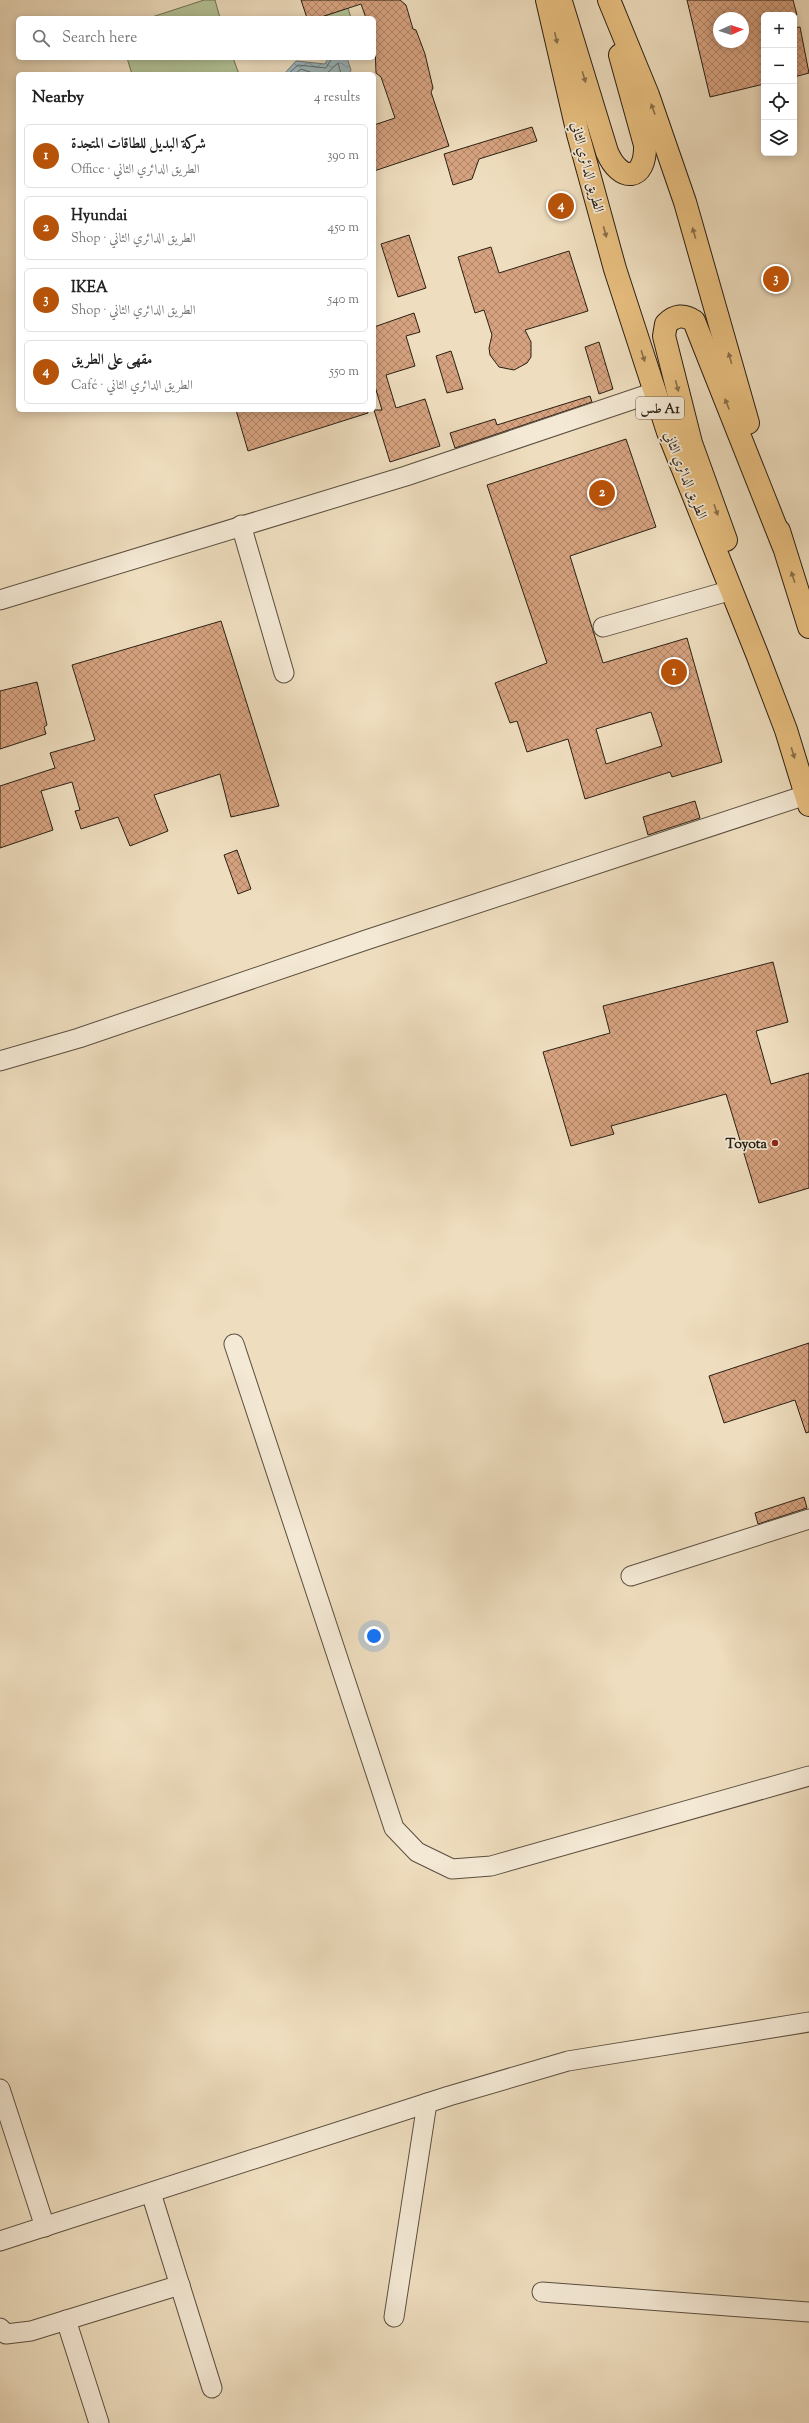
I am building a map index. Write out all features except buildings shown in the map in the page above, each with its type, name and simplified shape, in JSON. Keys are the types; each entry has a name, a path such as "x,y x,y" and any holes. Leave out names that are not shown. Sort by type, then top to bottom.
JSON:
{"highway":[{"name":"الطريق الدائري الثاني","path":"547,0 578,134 615,269 670,439 732,590 786,730 808,800"},
{"path":"560,0 607,152 613,165 622,174 632,174 641,169 645,160 645,145 628,89 608,0"},
{"path":"608,0 648,95 685,202 783,545 809,627"},
{"path":"783,545 694,321 683,316 671,319 664,329 664,336 692,443 749,604 786,730"}],"street":[{"path":"0,600 241,525 406,476 655,392"},
{"path":"241,525 284,674"},
{"path":"603,627 732,590"},
{"path":"0,1061 79,1038 366,940 808,800"},
{"path":"234,1344 394,1828 417,1852 452,1869 491,1866 809,1776"},
{"path":"631,1576 809,1519"},
{"path":"0,2241 427,2103 568,2061 809,2022"},
{"path":"0,2089 44,2227"},
{"path":"394,2317 427,2103"},
{"path":"151,2193 212,2388"},
{"path":"0,2328 6,2334 16,2334 180,2284"},
{"path":"542,2292 809,2312"},
{"path":"66,2320 99,2423"}],"green space":[{"path":"204,0 215,0 219,16 155,16"},
{"path":"348,8 350,16 325,16"},
{"path":"128,60 234,60 238,72 131,72"}],"water":[{"path":"327,60 348,60 351,70 350,72 286,72 296,61 325,64"}],"place":[{"name":"مقهى على الطريق","path":"561,206"},
{"name":"IKEA","path":"776,279"},
{"name":"Hyundai","path":"602,493"},
{"name":"شركة البديل للطاقات المتجدة","path":"674,672"},
{"name":"Toyota","path":"775,1143"}]}
